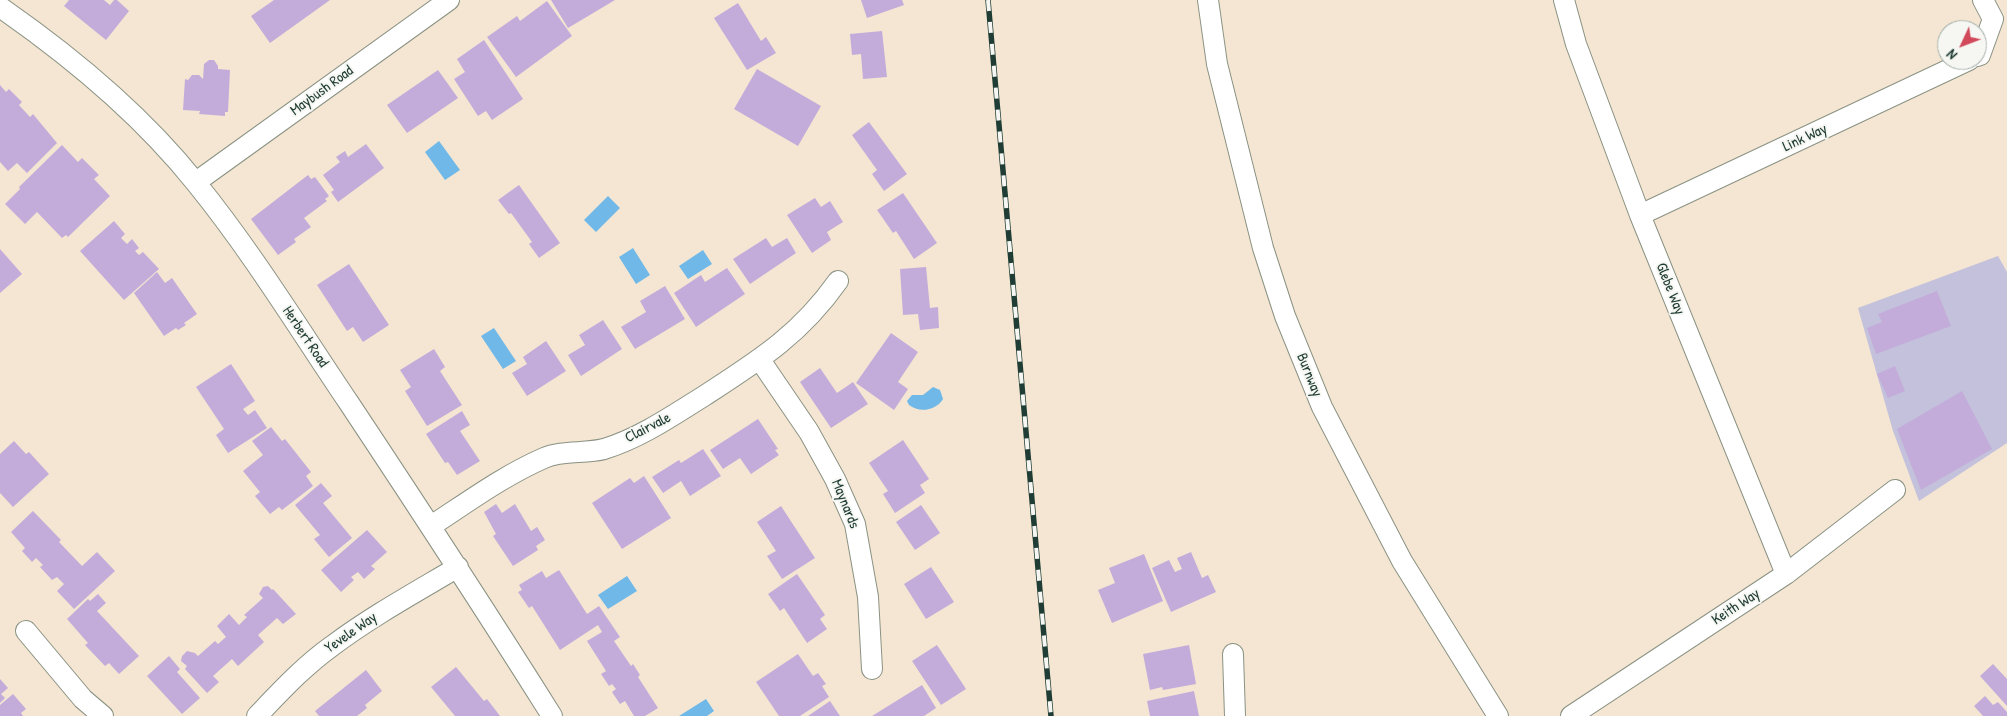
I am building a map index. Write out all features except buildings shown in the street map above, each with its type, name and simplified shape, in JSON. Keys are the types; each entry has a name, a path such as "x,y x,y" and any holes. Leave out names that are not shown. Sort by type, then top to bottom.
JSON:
{"street":[{"name":"Maybush Road","path":"196,182 449,0"},
{"name":"Burnway","path":"1208,0 1217,64 1263,248 1285,316 1322,408 1402,561 1498,716"},
{"name":"Glebe Way","path":"1564,0 1576,44 1640,215 1786,574"},
{"path":"1983,0 1993,19 1987,36"},
{"name":"Herbert Road","path":"0,7 69,58 118,100 162,143 196,182 252,257 431,526 552,716"},
{"name":"Link Way","path":"1640,215 1948,70"},
{"name":"Clairvale","path":"431,526 512,473 547,456 603,449 654,428 760,360 802,326 821,305 838,281"},
{"name":"Maynards","path":"760,360 809,432 835,479 855,524 868,597 872,668"},
{"name":"Keith Way","path":"1571,716 1786,574 1895,490"},
{"name":"Yevele Way","path":"257,716 294,677 331,646 367,621 458,568"},
{"path":"26,631 83,698 103,716"},
{"path":"1233,654 1235,716"}],"shaded area":[{"path":"1998,256 2007,272 2007,443 1919,501 1893,431 1858,308"}],"water":[{"path":"439,141 460,170 445,180 425,152"},
{"path":"608,196 620,208 596,232 584,220"},
{"path":"633,248 650,275 636,284 619,257"},
{"path":"703,250 712,264 688,279 679,266"},
{"path":"494,328 516,361 503,369 481,336"},
{"path":"933,387 940,390 943,399 936,406 922,410 909,405 907,401 912,395 923,395"},
{"path":"627,576 637,591 608,609 598,595"},
{"path":"706,699 714,711 707,716 679,716"}],"railway":[{"path":"988,0 1051,716"}]}
